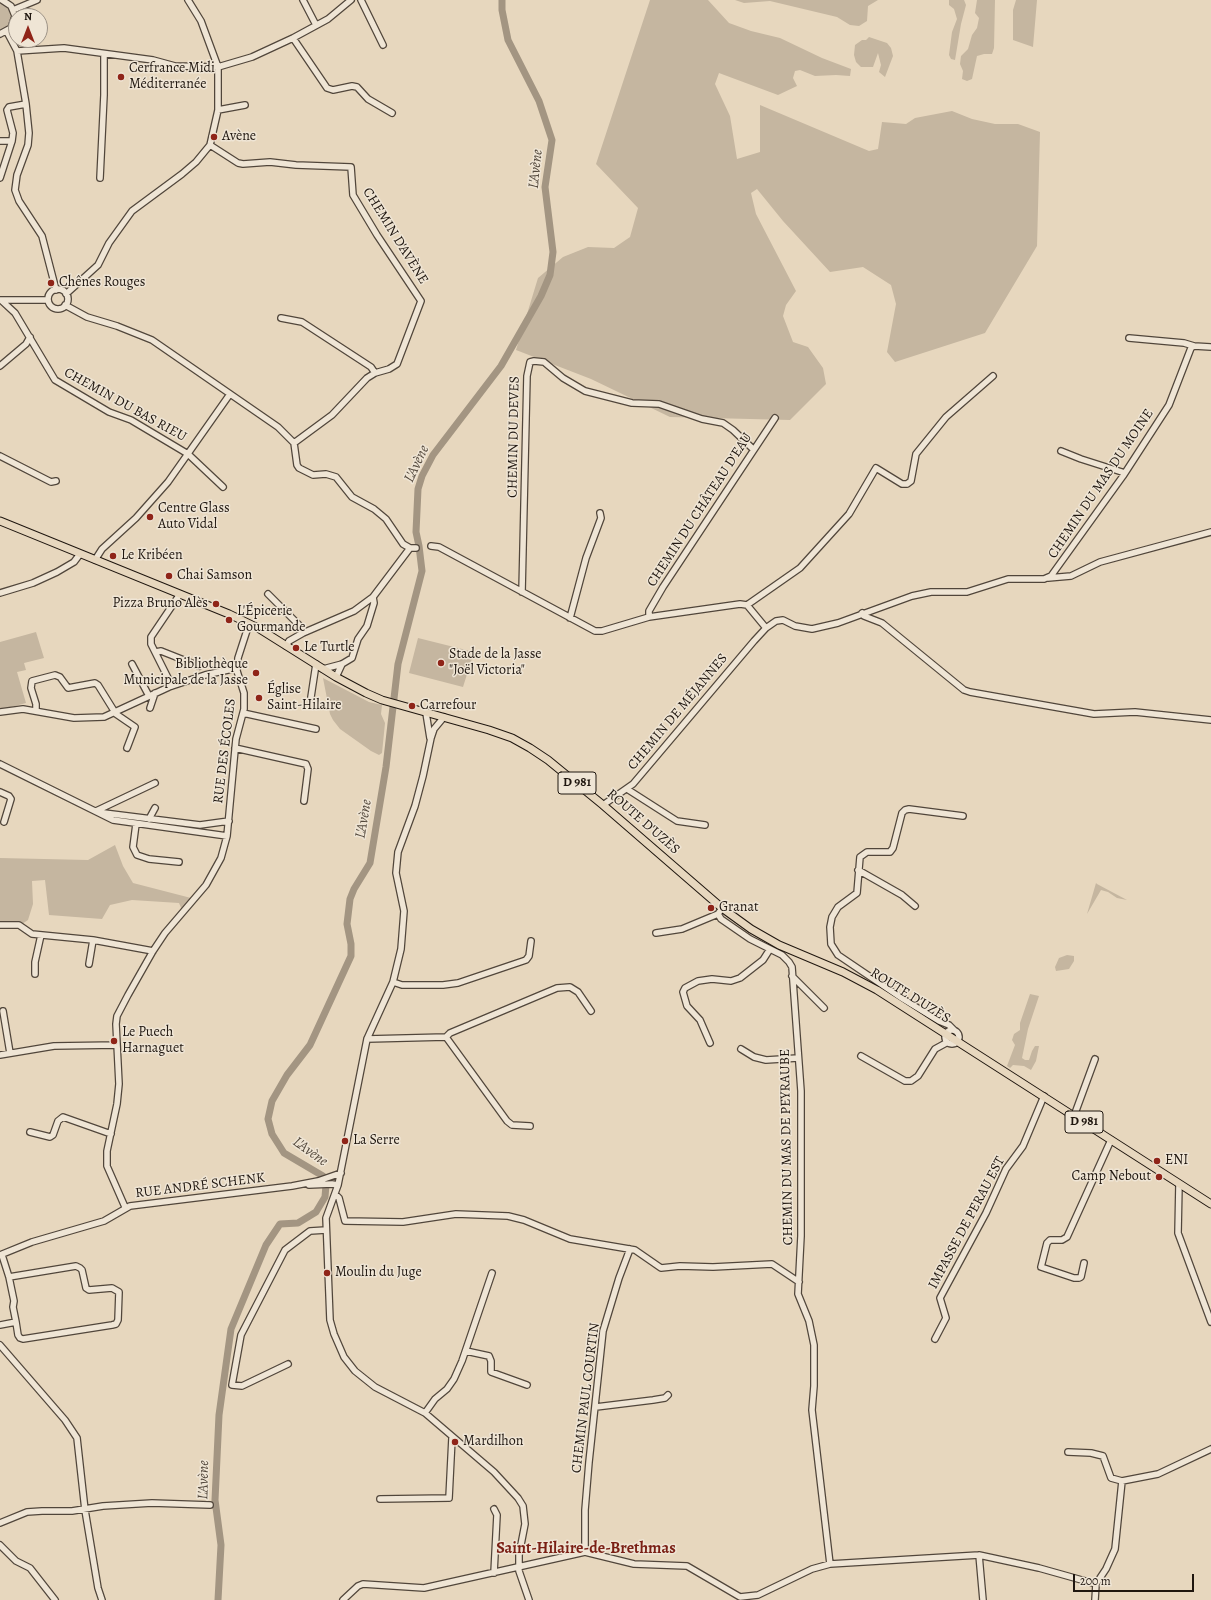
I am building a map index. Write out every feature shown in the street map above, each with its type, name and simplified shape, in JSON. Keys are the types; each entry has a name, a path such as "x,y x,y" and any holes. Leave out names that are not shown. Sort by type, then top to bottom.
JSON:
{"main road":[{"name":"ROUTE D'UZÈS","path":"0,521 180,594 249,624 336,677 382,700 503,734 530,748 548,760 604,805 720,911 764,938 843,972 877,990 1211,1204"}],"street":[{"path":"2,0 8,3 12,8"},
{"path":"18,8 36,0"},
{"path":"66,294 98,265 109,244 132,211 182,174 196,162 210,145 218,110 218,67 201,21 188,0"},
{"path":"303,0 316,25"},
{"path":"17,51 64,48 153,60 175,66 218,67 252,58 293,38 328,19 351,0"},
{"path":"361,0 383,45"},
{"path":"0,34 7,32 17,51 26,104 29,133 28,145 17,175 15,190 19,201 42,236 56,290"},
{"path":"293,38 327,88 333,90 352,86 357,87 368,99 392,113"},
{"path":"100,178 104,95 104,54"},
{"path":"0,178 12,141 13,133 7,110 10,107 26,104"},
{"path":"218,110 244,104"},
{"path":"0,141 12,141"},
{"name":"CHEMIN D'AVÈNE","path":"210,145 238,163 243,164 270,162 296,165 351,167 352,195 421,301 397,364 389,369 376,372 367,378 332,415 294,443"},
{"path":"56,290 62,290 66,294 67,300 65,305 60,308 54,308 48,300 51,292 56,290"},
{"path":"1,300 48,300"},
{"name":"CHEMIN DU BAS RIEU","path":"1,300 15,313 55,380 109,412 138,424 188,454 223,487"},
{"path":"65,305 87,317 117,326 152,340 278,427 294,443 297,465 299,468 313,475 326,474 336,477 352,496 374,509 386,519 402,544 413,548 373,597 354,611 303,633 289,641 286,646"},
{"path":"281,318 302,322 365,362 376,372"},
{"path":"0,366 26,344 30,337"},
{"path":"1129,338 1211,347"},
{"name":"CHEMIN DU MAS DU MOINE","path":"1044,579 1052,576 1063,561 1125,473 1169,405 1194,346"},
{"name":"CHEMIN DU DEVES","path":"522,592 527,376 530,362 544,362 563,378 585,391 632,403 659,404 702,419 723,423 754,449"},
{"path":"747,605 800,568 849,514 876,468 902,484 907,484 910,481 916,454 925,442 946,418 993,376"},
{"path":"95,560 102,549 142,511 168,482 230,394"},
{"name":"CHEMIN DU CHÂTEAU D'EAU","path":"649,617 649,611 663,587 775,418"},
{"path":"1061,451 1125,473"},
{"path":"0,456 51,482 56,481"},
{"path":"570,618 586,558 601,518 600,512"},
{"path":"431,546 439,547 570,618 599,632 649,617 740,604 747,605 766,628 776,621 783,620 795,626 812,629 838,622 912,596 931,592 968,592 1008,579 1044,579 1071,576 1100,562 1211,532"},
{"path":"0,593 33,583 57,572 74,562 80,554"},
{"path":"172,686 151,644 151,637 180,594"},
{"path":"268,594 299,625 303,633"},
{"path":"323,669 342,664 352,658 358,638 367,626 374,603 373,597"},
{"path":"862,613 882,623 964,690 970,692 1094,714 1135,712 1211,720"},
{"name":"RUE DES ÉCOLES","path":"125,1207 107,1166 107,1151 119,1084 116,1024 117,1016 153,951 165,933 206,885 221,858 227,836 229,821 237,732 243,713 245,698 237,668 238,658 249,624"},
{"name":"CHEMIN DE MÉJANNES","path":"604,805 627,789 766,628"},
{"path":"156,652 161,651 199,666"},
{"path":"132,664 152,694 150,708"},
{"path":"311,697 316,664"},
{"path":"336,677 342,664"},
{"path":"0,712 23,709 74,718 89,719 104,717 172,686 205,675 237,668"},
{"path":"36,711 36,704 31,688 32,681 55,675 60,677 68,688 92,683 98,685 115,712 134,726 127,748"},
{"path":"426,712 430,738"},
{"path":"243,713 316,729"},
{"path":"444,717 434,729 430,738 421,784 395,862 403,903 404,922 401,949 393,982 367,1039 341,1172 326,1218 330,1320 334,1334 350,1365 375,1386 425,1413 452,1438 494,1472 514,1492 523,1506 525,1524 519,1567 521,1581 529,1600"},
{"path":"235,748 306,764 308,769 304,801"},
{"path":"0,764 113,820 227,836"},
{"path":"96,811 155,783"},
{"path":"627,789 677,821 705,825"},
{"path":"0,792 9,796 11,799 4,822"},
{"path":"149,819 155,808"},
{"path":"861,1056 905,1081 911,1081 918,1076 935,1050 946,1043 953,1044 957,1041 958,1034 949,1024 939,1021 903,999 842,958 832,947 830,934 832,917 838,907 857,893 860,857 867,852 890,852 893,848 902,814 905,810 910,809 963,816"},
{"path":"102,814 200,825 229,821"},
{"path":"136,824 133,847 137,855 162,862 179,862"},
{"path":"858,870 902,895 915,906"},
{"path":"656,934 682,929 720,911"},
{"name":"CHEMIN DU MAS DE PEYRAUBE","path":"720,911 721,919 727,924 782,955 789,962 792,976 799,1049 798,1058 801,1091 802,1158 798,1294 809,1321 814,1345 814,1386 812,1410 830,1564"},
{"path":"0,925 19,925 32,934 93,940 153,951"},
{"path":"35,974 35,962 41,935"},
{"path":"89,964 93,940"},
{"path":"393,982 402,985 437,985 458,983 526,960 529,956 531,941"},
{"path":"710,1043 700,1020 687,1006 683,992 685,988 698,981 712,979 731,981 740,978 763,960 770,949"},
{"path":"792,976 824,1008"},
{"path":"367,1039 446,1037 450,1033 557,988 570,987 578,992 591,1011"},
{"path":"3,1011 10,1053"},
{"path":"946,1043 946,1034 954,1030"},
{"path":"446,1037 507,1121 512,1125 530,1126"},
{"path":"0,1054 54,1046 117,1045"},
{"path":"740,1049 754,1057 766,1060 798,1058"},
{"path":"1074,1116 1095,1059"},
{"name":"IMPASSE DE PERAU EST","path":"934,1339 946,1318 940,1298 986,1213 1006,1169 1023,1146 1044,1096"},
{"path":"30,1132 50,1137 53,1135 58,1121 63,1117 111,1134"},
{"path":"1084,1263 1079,1278 1074,1278 1041,1267 1047,1243 1050,1240 1062,1240 1067,1237 1111,1140"},
{"name":"RUE ANDRÉ SCHENK","path":"318,1183 341,1172"},
{"name":"RUE ANDRÉ SCHENK","path":"1,1255 32,1242 104,1221 125,1207 318,1183 338,1185"},
{"path":"1179,1184 1178,1233 1211,1322"},
{"path":"335,1194 339,1198 345,1221 403,1222 468,1214 508,1216 524,1220 570,1239 635,1250 661,1268 680,1266 713,1267 772,1264 799,1282"},
{"path":"288,1364 242,1386 232,1385 236,1354 241,1334 285,1250 310,1231 326,1230"},
{"name":"CHEMIN PAUL COURTIN","path":"585,1552 585,1510 603,1332 619,1278 630,1249"},
{"path":"1,1255 9,1277 18,1335 23,1339 116,1324 118,1320 120,1296 118,1292 112,1288 90,1290 86,1288 82,1270 76,1266 9,1277"},
{"path":"425,1413 435,1399 448,1389 454,1378 466,1351 492,1273"},
{"path":"0,1325 16,1322"},
{"path":"0,1345 65,1420 77,1438 85,1510 98,1588 102,1600"},
{"path":"466,1351 489,1356 492,1361 491,1372 527,1386"},
{"path":"596,1407 653,1400 665,1398 668,1395"},
{"path":"380,1499 449,1498 452,1438"},
{"path":"1068,1452 1098,1454 1103,1456 1112,1478 1122,1481 1158,1474 1211,1449"},
{"path":"1095,1600 1096,1584 1106,1569 1115,1549 1122,1481"},
{"path":"0,1523 27,1512 85,1510 103,1506 152,1503 210,1505"},
{"path":"494,1509 497,1515 494,1573"},
{"path":"0,1545 16,1561 30,1568 56,1600"},
{"path":"343,1600 358,1586 363,1584 424,1588 585,1552 634,1564 687,1566 740,1597 758,1595 812,1569 830,1564 979,1555 1039,1568 1096,1584"},
{"path":"979,1555 983,1600"}],"shaded area":[{"path":"650,0 708,0 729,23 751,31 780,38 822,58 851,69 850,76 815,76 800,70 795,71 793,78 797,86 778,95 719,73 715,84 730,116 737,159 760,152 760,105 869,151 878,149 882,122 906,124 915,118 952,111 972,119 995,124 1018,124 1040,132 1037,246 985,333 895,362 887,352 896,304 891,285 863,267 830,272 783,221 757,189 751,193 756,214 796,291 786,305 783,316 793,342 808,347 823,368 826,384 790,420 670,417 591,379 516,350 538,278 563,257 588,247 614,248 630,237 638,208 596,164"},
{"path":"735,0 878,0 868,6 867,21 859,26 850,25 837,17 770,1 744,3"},
{"path":"949,0 964,0 966,5 955,60 951,59 949,55 952,32 957,19 954,9 949,5"},
{"path":"977,0 995,0 994,48 992,54 977,56 972,79 967,81 962,79 963,71 960,64 961,56 968,49 972,35 977,28 979,18 975,13"},
{"path":"1016,0 1037,0 1033,47 1013,40 1013,10"},
{"path":"0,3 8,8 8,25 0,31"},
{"path":"869,37 887,43 891,48 893,56 885,77 879,72 881,65 878,53 873,67 861,67 856,62 854,55 855,45"},
{"path":"36,632 44,658 24,663 26,670 17,672 26,703 0,710 0,642"},
{"name":"Stade de la Jasse \"Joël Victoria\"","path":"418,638 474,652 463,687 409,673"},
{"path":"323,678 369,702 382,705 381,714 385,723 382,753 379,755 371,751 340,729 330,714"},
{"path":"115,845 123,866 133,883 191,898 182,910 179,903 132,900 110,905 102,919 49,915 45,880 32,881 33,904 28,920 22,924 0,924 0,858 88,860"},
{"path":"1096,883 1127,900 1117,898 1108,892 1101,890 1087,914"},
{"path":"1067,955 1074,956 1074,961 1069,969 1056,971 1055,967 1059,958"},
{"path":"1030,994 1039,996 1028,1029 1022,1058 1029,1060 1035,1046 1039,1046 1036,1061 1031,1070 1024,1066 1013,1065 1010,1068 1007,1066 1015,1045 1012,1040 1014,1034 1020,1030 1020,1023"}],"waterway":[{"name":"L'Avène","path":"218,1600 221,1545 215,1500 219,1415 231,1329 266,1245 280,1224 298,1223 316,1212 325,1197 326,1185 323,1176 284,1153 272,1134 268,1119 272,1101 287,1075 310,1045 351,956 351,944 347,924 350,899 354,889 370,863 386,767 398,664 422,571 416,532 418,489 422,476 433,455 501,366 541,296 550,275 553,252 545,187 552,140 539,101 508,40 502,10 502,0"}],"place":[{"name":"Cerfrance Midi Méditerranée","path":"121,77"},
{"name":"Avène","path":"214,137"},
{"name":"Chênes Rouges","path":"51,283"},
{"name":"Centre Glass Auto Vidal","path":"150,517"},
{"name":"Le Kribéen","path":"113,556"},
{"name":"Chai Samson","path":"169,576"},
{"name":"Pizza Bruno Alès","path":"216,604"},
{"name":"L'Épicerie Gourmande","path":"229,620"},
{"name":"Le Turtle","path":"296,648"},
{"name":"Stade de la Jasse \"Joël Victoria\"","path":"441,663"},
{"name":"Bibliothèque Municipale de la Jasse","path":"256,673"},
{"name":"Église Saint-Hilaire","path":"259,698"},
{"name":"Carrefour","path":"412,706"},
{"name":"Granat","path":"711,908"},
{"name":"Le Puech Harnaguet","path":"114,1041"},
{"name":"La Serre","path":"345,1141"},
{"name":"ENI","path":"1157,1161"},
{"name":"Camp Nebout","path":"1159,1177"},
{"name":"Moulin du Juge","path":"327,1273"},
{"name":"Mardilhon","path":"455,1442"}],"district":[{"name":"Saint-Hilaire-de-Brethmas","path":"586,1549"}]}
